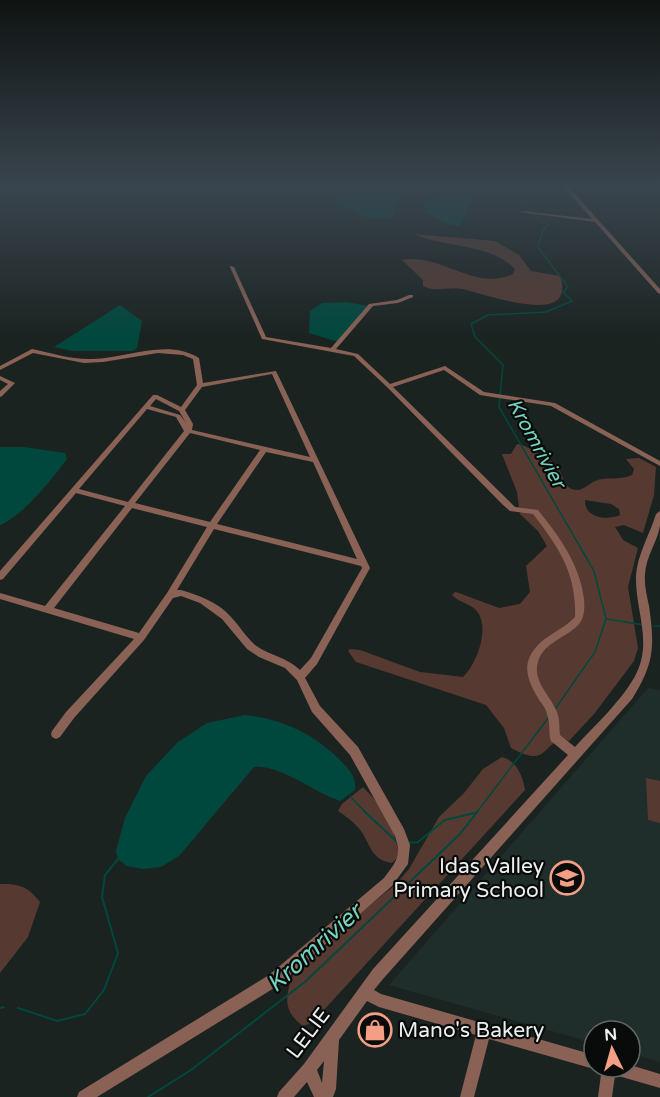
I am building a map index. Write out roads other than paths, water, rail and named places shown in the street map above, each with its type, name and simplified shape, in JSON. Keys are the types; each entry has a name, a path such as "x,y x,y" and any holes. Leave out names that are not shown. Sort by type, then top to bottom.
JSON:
{"street":[{"path":"610,236 660,292"},
{"path":"232,267 264,338 356,355 506,503 513,509 535,512 556,537 568,559 580,590 579,618 540,648 534,657 532,673 537,690 551,711 555,738 575,754"},
{"path":"332,350 372,304 398,301 411,296"},
{"path":"0,368 32,351 90,361 168,352 196,358 200,385 182,410"},
{"path":"389,386 445,368 482,394 553,404 660,464"},
{"path":"200,385 274,372 366,568 314,661 300,677"},
{"path":"0,378 12,383 0,395"},
{"path":"0,577 155,396 182,410 190,423 188,431 48,609"},
{"path":"147,407 178,416 188,431 314,460"},
{"path":"56,734 141,638 264,449"},
{"path":"76,491 362,563"},
{"name":"LELIE","path":"284,1097 309,1069 378,974 628,696 641,677 648,660 650,643 640,585 641,571 660,514"},
{"path":"84,1097 274,980 388,882 402,864 404,845 400,833 354,751 316,709 300,677 288,665 250,646 225,616 203,601 181,593 170,595"},
{"path":"0,596 141,638"},
{"path":"365,993 379,1000 582,1059"},
{"path":"467,1097 484,1030"},
{"path":"326,1097 329,1089 332,1038"},
{"path":"309,1069 321,1097"},
{"path":"642,1076 660,1081"},
{"path":"605,1097 608,1079"}],"waterway":[{"name":"Kromrivier","path":"541,236 538,247 568,287 563,292 572,301 546,312 488,315 471,324 475,337 503,365 499,407 594,571 606,619 595,652 555,709"},
{"path":"607,619 644,625"},
{"path":"654,626 660,626"},
{"name":"Kromrivier","path":"477,812 549,717"},
{"path":"350,796 365,811"},
{"path":"365,811 396,841"},
{"name":"Kromrivier","path":"148,1097 191,1070 306,981 460,834 478,811"},
{"path":"408,843 418,842 445,820 475,813"},
{"path":"18,1008 57,1021 85,1014 104,990 118,953 102,897 105,875 118,859"},
{"path":"0,1008 4,1007"}],"place":[{"name":"Idas Valley Primary School","path":"567,878"},
{"name":"Mano's Bakery","path":"375,1030"}]}
